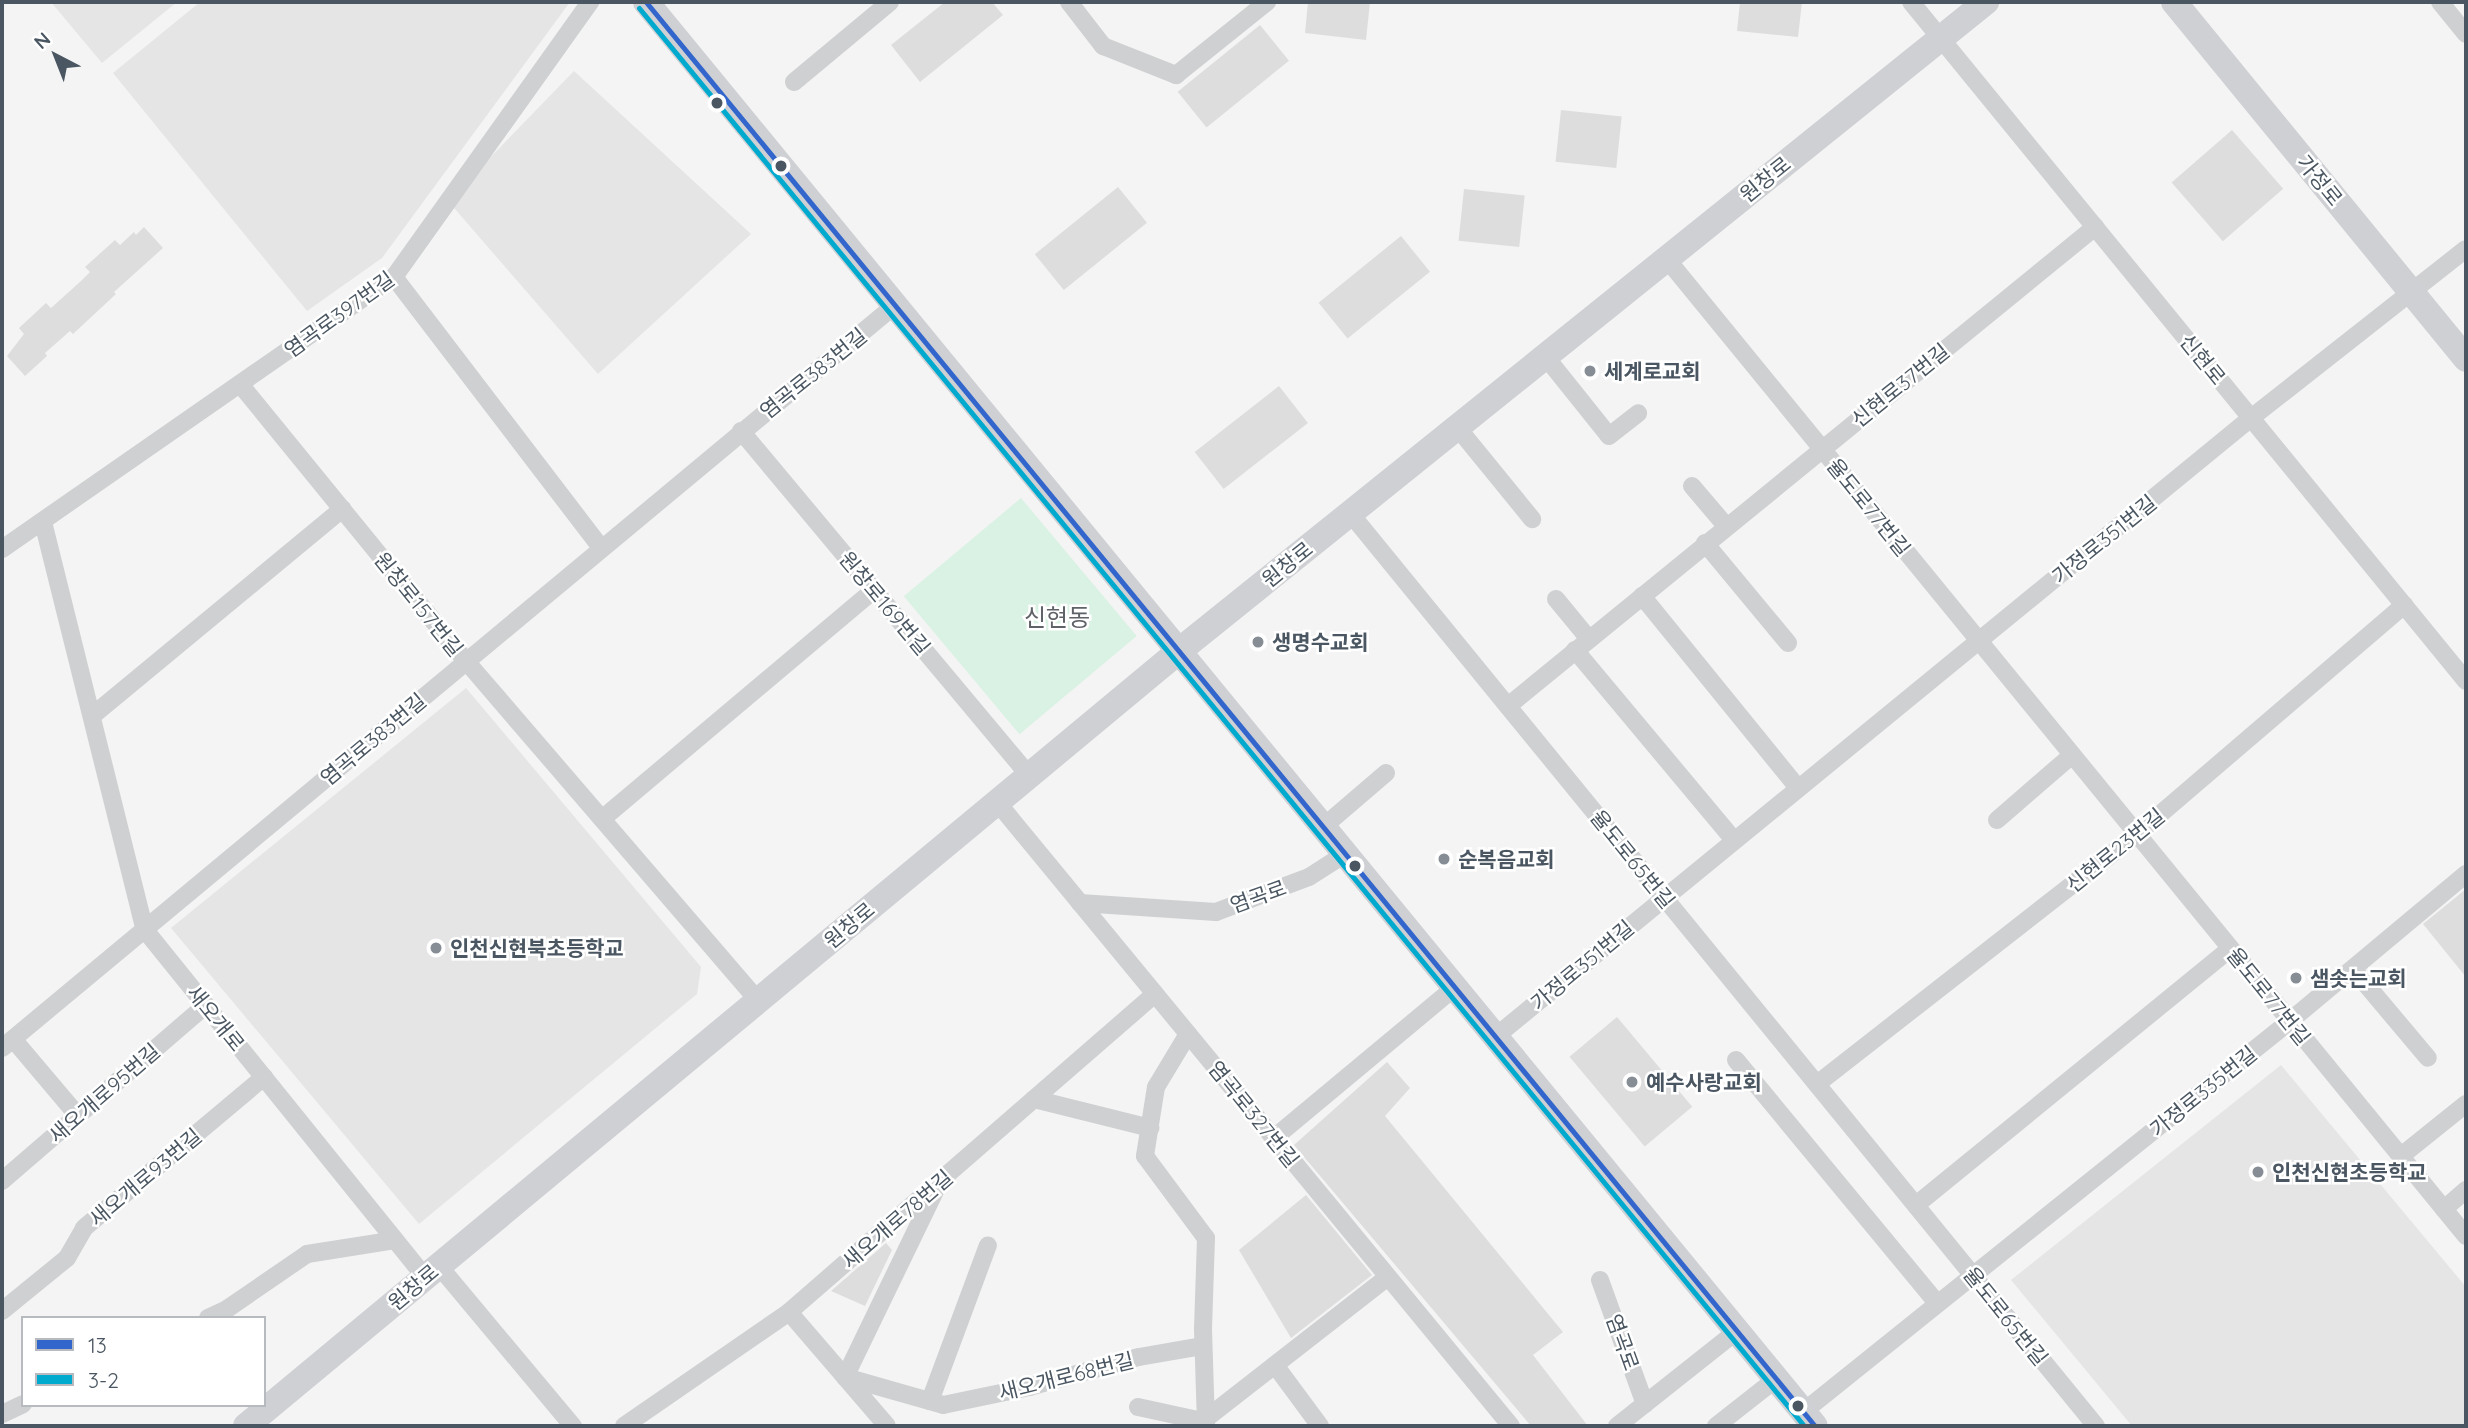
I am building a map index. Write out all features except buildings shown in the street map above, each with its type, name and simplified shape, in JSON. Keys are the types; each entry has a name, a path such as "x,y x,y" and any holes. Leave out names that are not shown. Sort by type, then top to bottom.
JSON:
{"street":[{"name":"염곡로397번길","path":"2,550 394,277 590,2"},
{"path":"646,2 1809,1419"},
{"path":"794,82 890,2"},
{"path":"1069,2 1103,46 1176,75 1267,2"},
{"name":"신현로","path":"1911,2 2466,681"},
{"name":"원창로","path":"246,1426 1179,651 1986,2"},
{"name":"가정로","path":"2174,2 2466,359"},
{"path":"2440,2 2466,34"},
{"name":"신현로37번길","path":"1508,706 2095,227"},
{"name":"가정로351번길","path":"1495,1037 2251,418 2466,249"},
{"name":"율도로77번길","path":"1666,258 2466,1236"},
{"path":"394,277 601,548"},
{"name":"염곡로383번길","path":"5,1045 895,305"},
{"path":"1545,356 1609,436 1638,412"},
{"name":"원창로157번길","path":"240,384 466,661 758,1000"},
{"path":"1457,427 1532,519"},
{"name":"원창로169번길","path":"741,431 1029,776"},
{"path":"1692,486 1726,527"},
{"path":"92,716 342,509"},
{"name":"율도로65번길","path":"1350,513 2096,1426"},
{"name":"새오개로","path":"43,522 145,930 395,1240 432,1271 573,1426"},
{"path":"1706,543 1788,643"},
{"path":"602,819 874,590"},
{"path":"1642,596 1798,788"},
{"path":"1556,599 1590,639"},
{"name":"신현로23번길","path":"1817,1084 2137,834 2404,605"},
{"path":"1575,650 1734,840"},
{"path":"1997,820 2073,755"},
{"path":"1323,827 1386,773"},
{"name":"염곡로327번길","path":"997,802 1511,1426"},
{"name":"염곡로","path":"1080,903 1216,912 1308,877 1345,854"},
{"name":"가정로335번길","path":"1809,1419 1937,1303 2290,1021 2466,874"},
{"path":"1916,1205 2231,948"},
{"path":"2353,969 2428,1058"},
{"path":"1274,1138 1454,987"},
{"name":"새오개로78번길","path":"624,1426 789,1312 1155,994"},
{"name":"새오개로95번길","path":"2,1181 206,1005"},
{"path":"1188,1034 1156,1087 1145,1156 1206,1238 1202,1424"},
{"path":"5,1045 78,1116"},
{"path":"1736,1060 1937,1303"},
{"name":"새오개로93번길","path":"2,1311 67,1258 84,1228 264,1077"},
{"path":"1034,1099 1150,1128"},
{"path":"2401,1156 2466,1104"},
{"path":"845,1377 940,1181"},
{"path":"2444,1209 2466,1191"},
{"path":"212,1316 227,1309 307,1254 395,1240"},
{"path":"930,1401 988,1245"},
{"path":"1202,1424 1388,1277"},
{"name":"염곡로","path":"1600,1280 1646,1404"},
{"path":"789,1312 887,1426"},
{"name":"염곡로","path":"1617,1426 1737,1331"},
{"name":"새오개로68번길","path":"845,1377 943,1405 1029,1387 1139,1356 1203,1346"},
{"path":"1275,1365 1320,1426"},
{"path":"1716,1426 1776,1378"},
{"path":"8,1426 2,1416 21,1405"},
{"path":"1138,1407 1202,1424"}],"shaded area":[{"path":"51,2 177,2 102,63"},
{"path":"200,2 570,2 382,258 307,311 113,73"},
{"path":"574,71 751,234 598,374 448,201"},
{"name":"인천신현북초등학교","path":"466,688 701,967 697,994 419,1224 171,928"},
{"name":"인천신현초등학교","path":"2281,1065 2466,1287 2466,1426 2132,1426 2011,1280"}],"green space":[{"path":"1021,498 1137,636 1019,734 904,596"}],"transit line":[{"name":"13","path":"646,2 1815,1426"},
{"name":"3-2","path":"639,8 1804,1426"}],"place":[{"name":"세계로교회","path":"1590,371"},
{"name":"생명수교회","path":"1258,642"},
{"name":"순복음교회","path":"1444,859"},
{"name":"인천신현북초등학교","path":"436,948"},
{"name":"샘솟는교회","path":"2296,978"},
{"name":"예수사랑교회","path":"1632,1082"},
{"name":"인천신현초등학교","path":"2258,1172"}],"district":[{"name":"신현동","path":"1057,618"}]}
